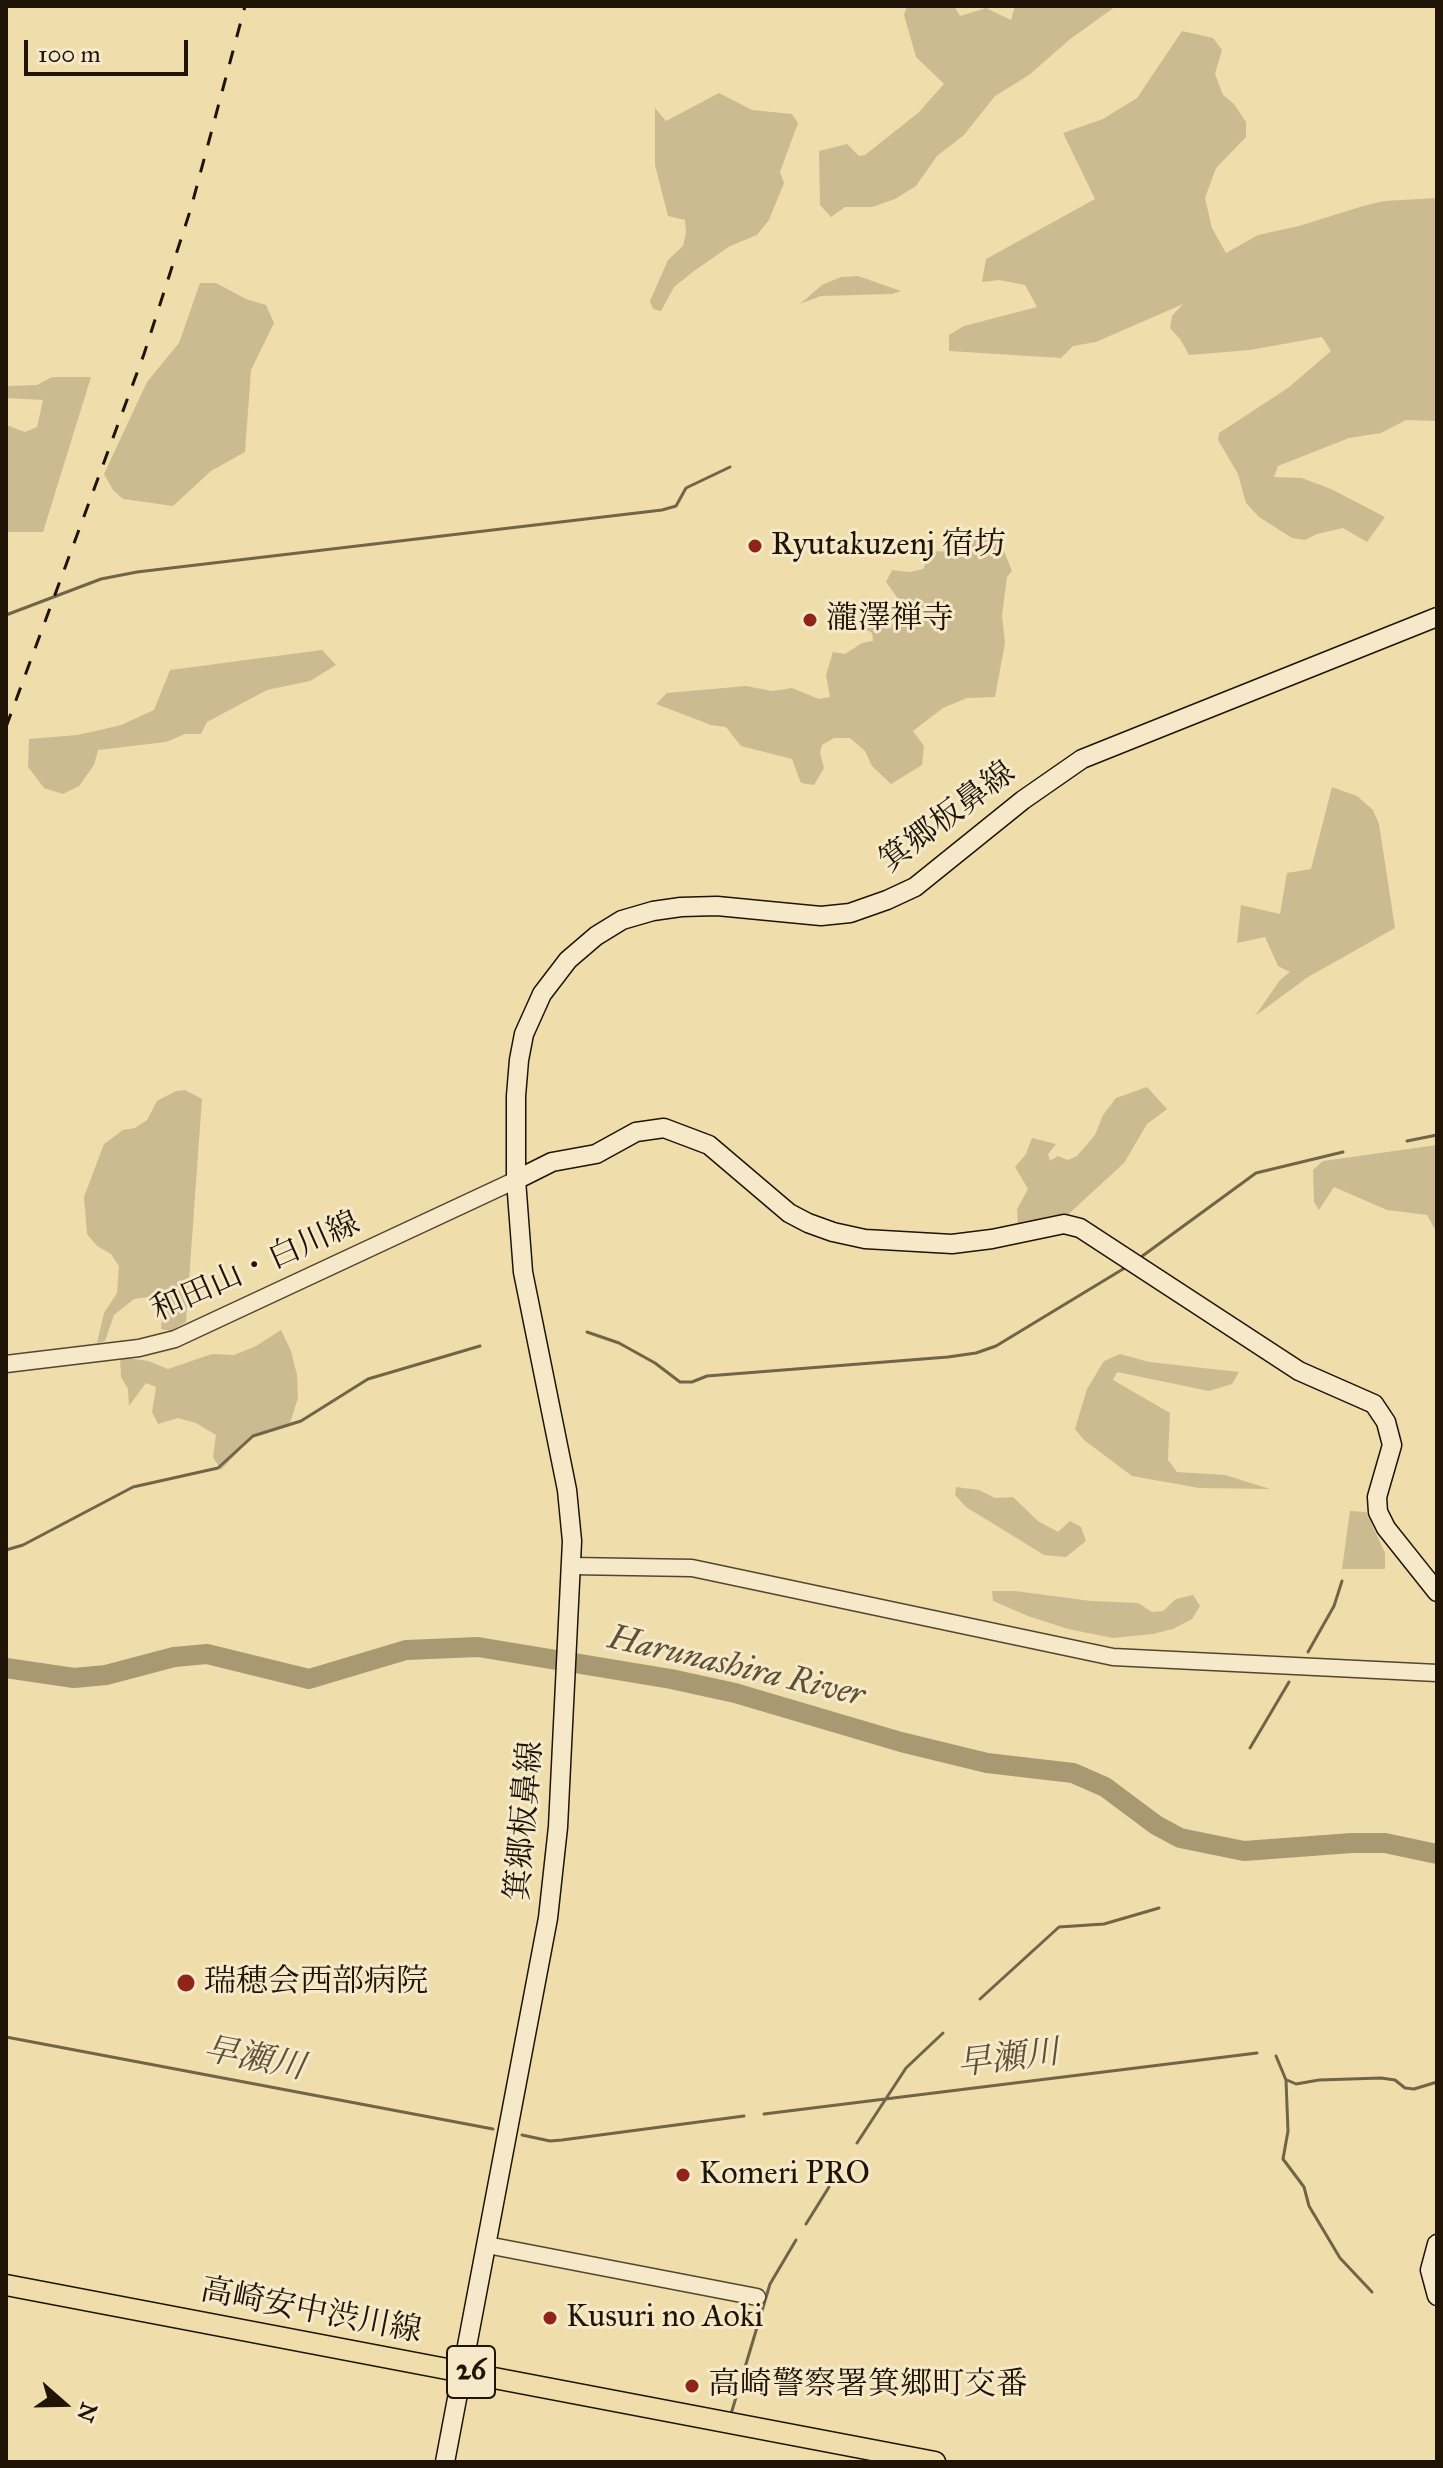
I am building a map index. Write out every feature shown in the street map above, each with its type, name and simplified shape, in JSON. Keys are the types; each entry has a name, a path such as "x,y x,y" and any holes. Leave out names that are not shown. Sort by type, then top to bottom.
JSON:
{"main road":[{"name":"箕郷板鼻線","path":"445,2462 548,1918 558,1827 572,1541 567,1490 528,1303 516,1180 516,1096 524,1034 534,1008 568,960 596,936 622,920 666,908 717,906 821,916 850,913 875,905 915,887 1023,800 1082,759 1437,617"},
{"path":"516,1180 552,1162 596,1154 636,1132 664,1128 709,1145 789,1213 833,1232 865,1239 952,1244 1064,1224 1080,1228 1312,1378 1374,1404 1386,1422 1392,1445 1377,1497 1378,1512 1386,1528 1437,1592"},
{"path":"1437,2244 1430,2270 1437,2296"},
{"name":"高崎安中渋川線","path":"6,2285 935,2462"}],"street":[{"name":"和田山・白川線","path":"6,1364 139,1348 175,1339 516,1180"},
{"path":"571,1566 692,1568 1113,1657 1437,1673"},
{"path":"487,2245 757,2297"}],"shaded area":[{"path":"907,6 954,6 960,16 986,8 1011,20 1015,6 1116,6 1069,40 1029,75 995,96 964,135 937,156 916,186 895,199 872,207 845,207 831,217 820,205 819,151 847,144 859,156 865,155 918,113 944,84 916,57 904,15"},
{"path":"1182,31 1213,38 1222,50 1215,74 1223,95 1234,104 1246,122 1246,137 1216,168 1205,198 1212,228 1226,253 1258,235 1363,206 1384,201 1437,198 1437,421 1406,420 1381,433 1349,438 1278,466 1274,477 1302,478 1385,517 1367,542 1343,528 1305,540 1292,538 1259,517 1246,503 1238,474 1218,440 1219,433 1288,388 1331,351 1322,337 1250,350 1189,355 1170,328 1172,316 1183,304 1096,342 1073,346 1061,358 949,351 949,335 964,326 1037,307 1025,285 999,280 982,282 986,259 1095,199 1063,133 1103,119 1137,98"},
{"path":"719,93 752,110 792,114 798,123 780,172 784,183 769,220 757,235 730,246 694,271 674,287 661,311 653,309 650,301 668,260 683,246 686,232 685,220 668,216 655,165 655,108 666,121"},
{"path":"858,276 901,291 892,294 821,296 800,304 822,285 841,277"},
{"path":"200,283 216,283 246,299 266,305 274,323 251,370 245,452 211,471 173,506 123,499 113,490 104,474 147,382 179,343"},
{"path":"52,377 91,377 43,532 6,532 6,425 25,432 37,427 43,400 6,398 6,386 37,385"},
{"path":"961,527 1002,546 1012,571 1007,577 1002,615 1005,643 995,697 967,698 943,708 913,731 924,746 922,765 891,784 872,766 865,751 850,738 834,738 822,745 820,753 824,768 814,785 801,783 792,759 741,746 726,727 711,725 656,704 667,693 746,686 772,691 792,688 819,699 830,697 826,675 833,652 845,654 862,643 873,641 872,633 867,630 868,607 880,612 885,629 891,628 899,600 886,582 892,570 910,572 923,569 932,551 949,552 952,537"},
{"path":"322,650 336,665 310,681 267,690 207,722 201,734 185,734 166,742 98,750 94,765 79,786 63,794 44,788 28,767 29,739 100,730 121,725 154,710 170,670"},
{"path":"1332,787 1357,796 1373,810 1379,824 1395,928 1308,977 1255,1016 1280,980 1290,972 1278,966 1265,937 1237,943 1241,905 1280,914 1287,873 1311,869"},
{"path":"1147,1087 1167,1109 1147,1124 1124,1163 1061,1221 1018,1227 1017,1209 1028,1189 1015,1167 1026,1154 1032,1138 1056,1144 1048,1154 1050,1161 1058,1156 1068,1160 1077,1156 1095,1135 1103,1115 1116,1098"},
{"path":"185,1090 202,1099 186,1322 171,1331 161,1329 163,1302 148,1297 134,1299 114,1315 105,1341 97,1343 104,1313 117,1293 119,1266 111,1254 97,1246 87,1234 84,1197 104,1144 123,1130 135,1128 147,1120 157,1101"},
{"path":"1437,1145 1437,1233 1427,1215 1387,1210 1334,1187 1319,1210 1314,1202 1313,1170 1323,1161"},
{"path":"281,1330 297,1375 298,1398 290,1423 252,1437 221,1470 213,1457 216,1435 196,1423 178,1418 158,1424 152,1412 156,1387 146,1383 129,1406 128,1389 121,1377 120,1357 148,1361 168,1369 212,1354 234,1355"},
{"path":"1120,1354 1149,1362 1239,1372 1232,1384 1209,1391 1117,1372 1113,1380 1170,1413 1168,1460 1177,1472 1225,1475 1270,1489 1199,1488 1132,1476 1084,1440 1075,1429 1087,1389 1104,1361"},
{"path":"956,1487 979,1490 995,1498 1013,1497 1038,1521 1058,1532 1070,1521 1081,1527 1086,1541 1066,1557 1044,1555 966,1507 955,1495"},
{"path":"1350,1511 1366,1512 1385,1553 1385,1569 1342,1569"},
{"path":"992,1591 1138,1603 1152,1612 1163,1611 1176,1599 1193,1595 1200,1606 1192,1619 1173,1629 1113,1638 1068,1629 1028,1616 993,1601"}],"waterway":[{"path":"6,615 101,579 137,572 662,510 676,506 686,488 730,467"},
{"path":"1407,1141 1437,1135"},
{"path":"1141,1257 1256,1173 1343,1152"},
{"path":"587,1332 619,1343 655,1363 680,1382 692,1382 707,1376 948,1357 996,1346 1128,1266"},
{"path":"6,1550 23,1545 133,1487 218,1468 253,1436 301,1421 368,1379 480,1346"},
{"path":"1308,1652 1334,1606 1342,1581"},
{"name":"Harunashira River","path":"6,1668 74,1678 106,1675 174,1657 207,1654 309,1679 406,1650 478,1647 671,1679 735,1693 901,1742 987,1763 1073,1773 1105,1787 1156,1825 1180,1838 1244,1851 1385,1843 1437,1854"},
{"path":"1250,1748 1289,1682"},
{"path":"980,1999 1059,1927 1104,1924 1159,1908"},
{"path":"857,2143 906,2068 943,2033"},
{"name":"早瀬川","path":"6,2037 493,2129"},
{"name":"早瀬川","path":"764,2114 1257,2053"},
{"name":"早瀬川","path":"1276,2056 1286,2080 1288,2131 1283,2159 1304,2187 1309,2206 1340,2258 1372,2292"},
{"path":"1287,2080 1296,2084 1381,2078 1395,2080 1405,2088 1414,2089 1437,2082"},
{"name":"早瀬川","path":"522,2135 550,2141 562,2140 744,2116"},
{"path":"806,2224 829,2187"},
{"path":"731,2414 770,2284 796,2240"}],"railway":[{"path":"6,727 144,354 191,208 245,6"}],"place":[{"name":"Ryutakuzenj 宿坊","path":"755,546"},
{"name":"瀧澤禅寺","path":"810,620"},
{"name":"瑞穂会西部病院","path":"186,1983"},
{"name":"Komeri PRO","path":"683,2175"},
{"name":"Kusuri no Aoki","path":"550,2318"},
{"name":"高崎警察署箕郷町交番","path":"692,2386"}]}
